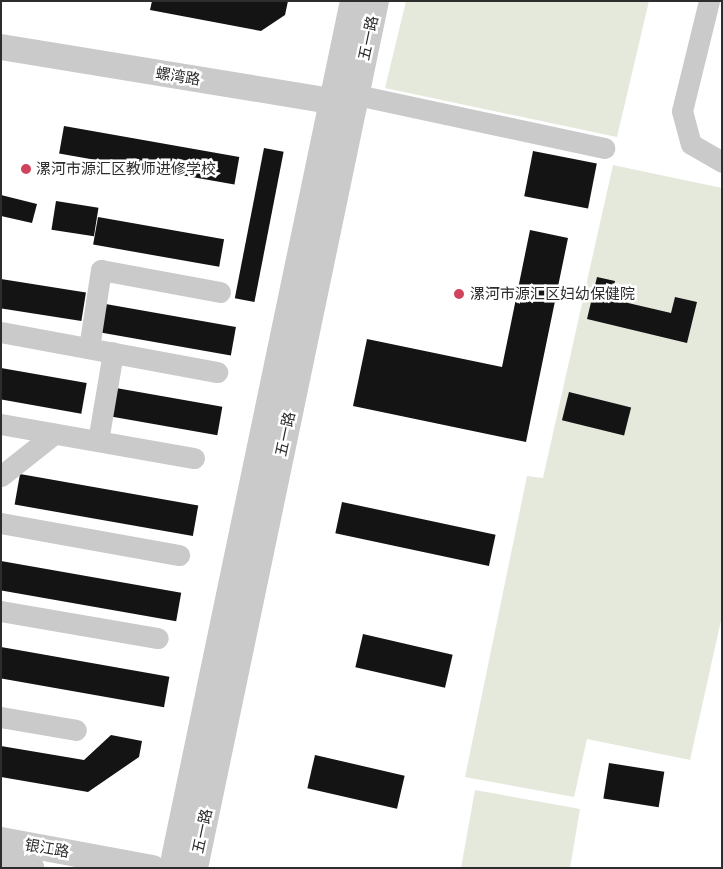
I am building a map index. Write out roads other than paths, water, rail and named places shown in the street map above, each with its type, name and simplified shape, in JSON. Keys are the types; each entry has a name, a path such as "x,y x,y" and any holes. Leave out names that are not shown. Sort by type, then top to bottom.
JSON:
{"street":[{"name":"五一路","path":"195,868 348,100 354,1"},
{"name":"五一路","path":"172,868 348,100 376,1"},
{"path":"708,1 682,111 691,144 722,162"},
{"path":"717,1 722,6"},
{"name":"螺湾路","path":"1,47 348,100"},
{"path":"348,100 604,148"},
{"path":"89,348 101,270 220,292"},
{"path":"1,332 217,372"},
{"path":"98,442 113,352"},
{"path":"1,424 194,458"},
{"path":"1,476 54,434"},
{"path":"1,524 179,555"},
{"path":"1,611 158,638"},
{"path":"1,717 76,730"},
{"name":"银江路","path":"1,840 152,868"},
{"name":"银江路","path":"1,862 31,868"}],"place":[{"name":"漯河市源汇区教师进修学校","path":"26,169"},
{"name":"漯河市源汇区妇幼保健院","path":"459,294"}]}
